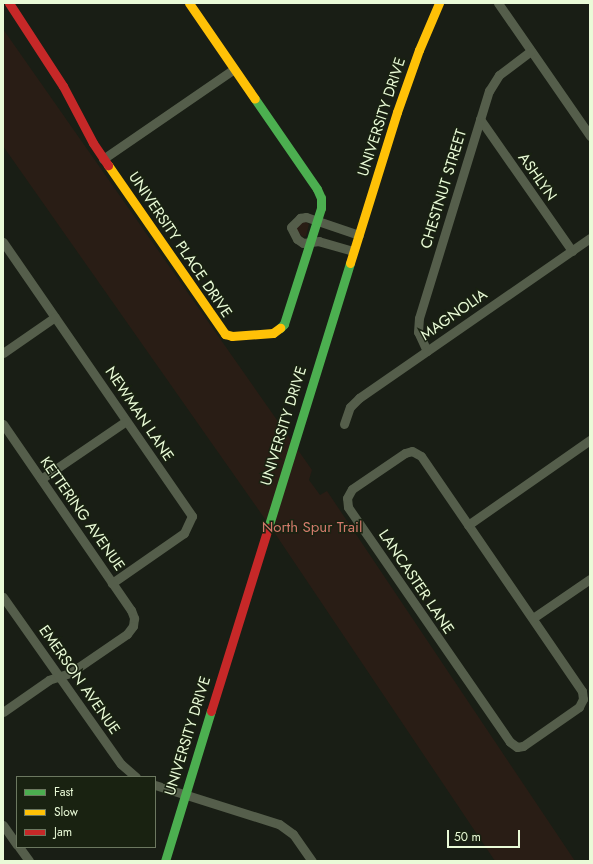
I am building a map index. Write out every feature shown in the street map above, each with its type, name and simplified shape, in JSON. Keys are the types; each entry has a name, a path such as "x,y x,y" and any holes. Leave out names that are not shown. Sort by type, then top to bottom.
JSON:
{"main road":[{"name":"UNIVERSITY PLACE DRIVE","path":"9,3 63,86 83,127 220,329 228,336 273,333 281,329 322,206 320,194 189,3"},
{"name":"UNIVERSITY DRIVE","path":"165,861 404,90 439,3"}],"street":[{"path":"498,3 590,136"},
{"name":"CHESTNUT STREET","path":"426,351 418,332 419,318 480,119 494,81 502,72 531,51"},
{"path":"104,159 234,69"},
{"name":"ASHLYN","path":"480,119 572,251"},
{"path":"353,252 319,240 302,243 291,230 292,223 302,217 359,235"},
{"name":"MAGNOLIA","path":"344,424 348,411 355,400 590,238"},
{"name":"NEWMAN LANE","path":"3,242 192,516 184,533 112,583"},
{"path":"3,353 55,318"},
{"path":"41,479 126,421"},
{"name":"KETTERING AVENUE","path":"3,424 131,610 134,622 131,629 126,634 70,673 60,677"},
{"path":"468,524 590,440"},
{"name":"LANCASTER LANE","path":"414,452 421,456 532,618 581,689 583,699 577,709 525,745 519,747 510,742 348,507 347,498 352,489 405,453 414,452"},
{"path":"532,618 590,579"},
{"name":"EMERSON AVENUE","path":"3,597 121,764 135,776"},
{"path":"3,712 49,680 60,677"},
{"path":"156,784 279,824 293,834 312,861"},
{"path":"3,825 16,843"},
{"path":"19,848 28,861"}],"green space":[{"name":"North Spur Trail","path":"3,29 312,470 309,480 320,495 327,491 575,861 495,861 272,529 3,146"},
{"path":"304,221 309,224 306,236 303,237 296,230 301,222"}],"traffic: fast":[{"path":"255,99 317,189 321,198 321,208 284,324 280,328"},
{"path":"268,528 350,263"},
{"path":"165,861 211,711"}],"traffic: slow":[{"path":"189,3 255,99"},
{"path":"350,263 397,112 419,50 439,3"},
{"path":"108,165 225,334 232,336 273,333 280,328"}],"traffic: jam":[{"path":"9,3 63,86 93,143 108,165"},
{"path":"211,711 268,528"}]}
